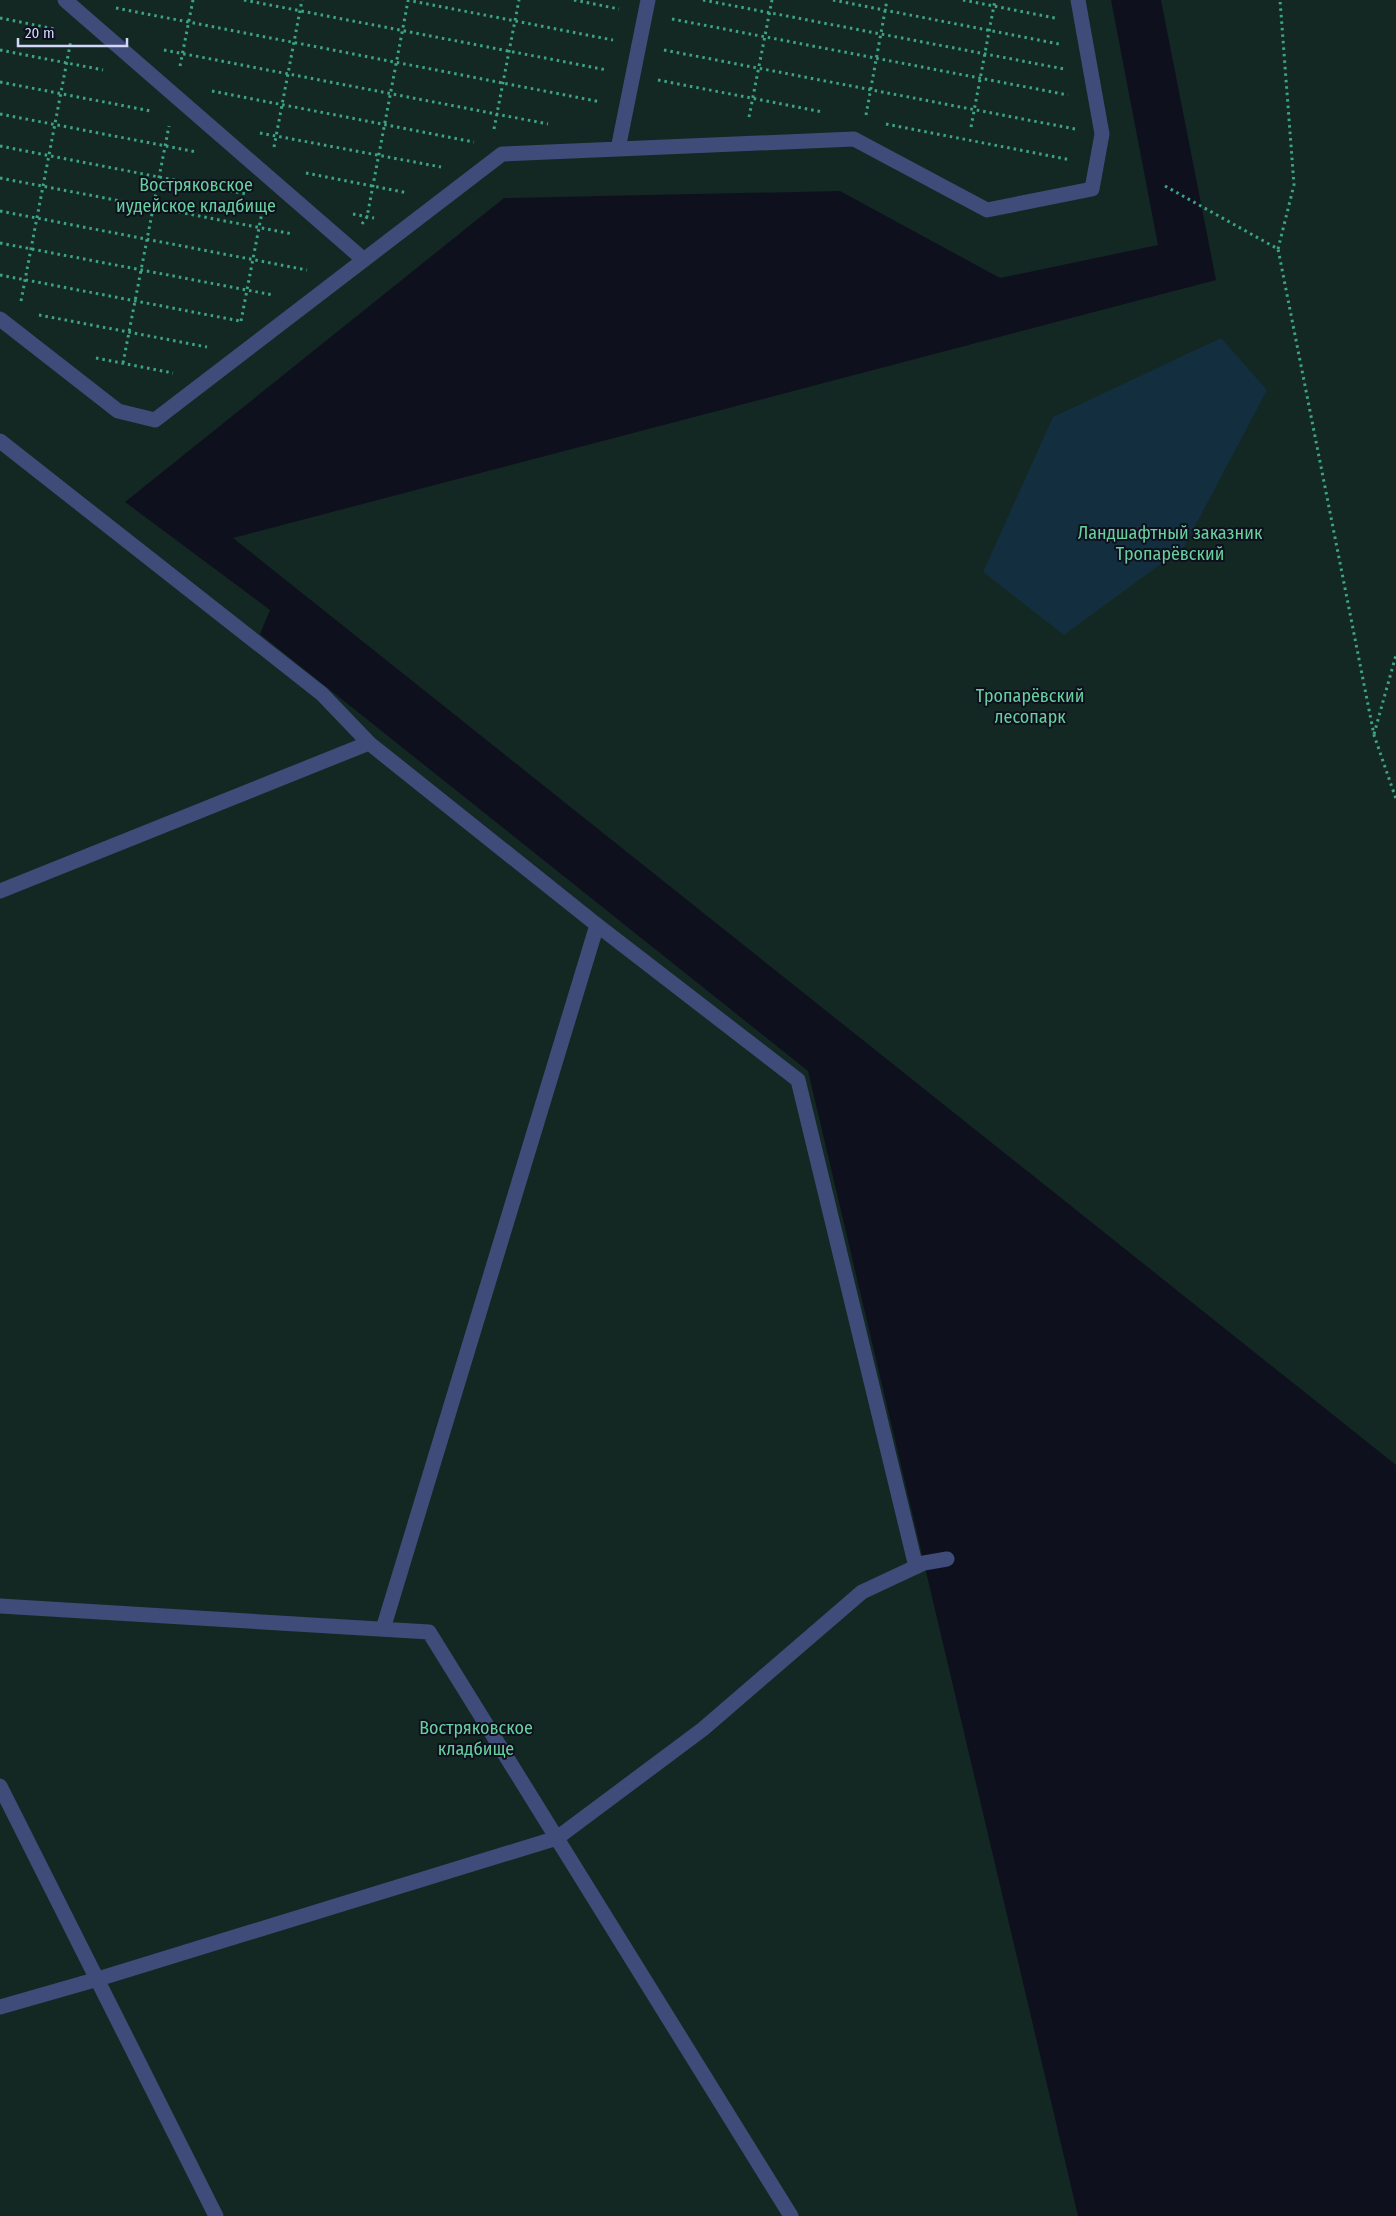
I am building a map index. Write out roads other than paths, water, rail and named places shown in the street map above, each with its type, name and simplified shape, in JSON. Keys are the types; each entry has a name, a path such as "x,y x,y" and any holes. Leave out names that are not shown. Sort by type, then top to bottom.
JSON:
{"lane":[{"path":"65,0 176,90 364,260"},
{"path":"0,319 118,411 155,420 502,154 854,139 987,210 1092,189 1102,134 1078,0"},
{"path":"618,149 646,7"},
{"path":"0,441 322,694 370,743 597,925 798,1080 916,1567"},
{"path":"0,891 370,743"},
{"path":"383,1630 597,925"},
{"path":"0,2007 98,1980 557,1838 703,1729 862,1592 924,1563 948,1559"},
{"path":"0,1606 429,1632 791,2216"},
{"path":"0,1786 216,2216"}],"water":[{"path":"1221,338 1267,390 1184,547 1064,635 983,572 1053,417"}],"park label":[{"name":"Востряковское иудейское кладбище","path":"196,195"},
{"name":"Ландшафтный заказник Тропарёвский","path":"1170,543"},
{"name":"Тропарёвский лесопарк","path":"1030,706"},
{"name":"Востряковское кладбище","path":"476,1738"}]}
